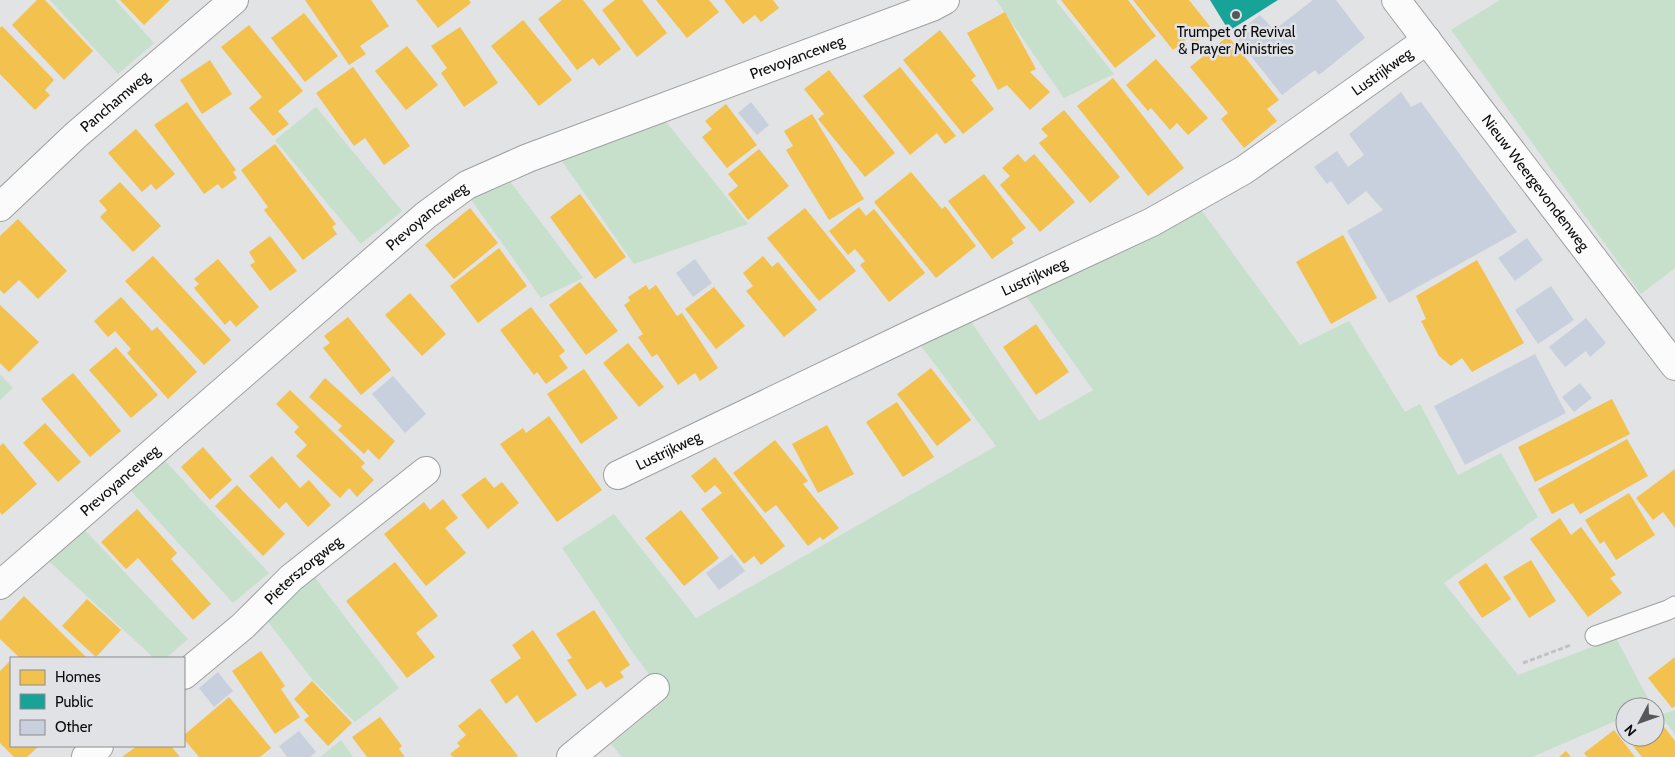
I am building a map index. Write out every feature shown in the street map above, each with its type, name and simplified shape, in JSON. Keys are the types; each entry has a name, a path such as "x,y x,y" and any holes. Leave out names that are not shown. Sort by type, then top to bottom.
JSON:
{"street":[{"name":"Panchamweg","path":"0,206 76,135 234,0"},
{"name":"Prevoyanceweg","path":"0,585 426,215 467,184 520,161 913,14 945,0"},
{"name":"Nieuw Weergevondenweg","path":"1396,0 1675,366"},
{"name":"Lustrijkweg","path":"618,475 1152,222 1244,170 1428,40"},
{"name":"Pieterszorgweg","path":"185,674 243,626 291,578 426,471"},
{"path":"571,757 655,688"},
{"path":"86,757 98,747"}],"lane":[{"path":"1595,636 1675,606"}],"path":[{"path":"1523,664 1595,636"}],"green space":[{"path":"50,0 115,0 154,43 118,74"},
{"path":"996,0 1055,0 1114,74 1064,98"},
{"path":"1500,0 1675,0 1675,268 1641,294 1451,30"},
{"path":"316,107 402,211 361,244 275,140"},
{"path":"659,113 748,224 634,264 552,147"},
{"path":"503,172 583,278 541,298 465,191"},
{"path":"1199,207 1300,345 1349,321 1405,412 1420,404 1458,475 1501,453 1538,517 1444,583 1518,675 1616,638 1647,697 1615,697 1615,721 1532,757 622,757 611,744 667,698 636,657 562,548 614,514 696,618 996,446 916,339 967,316 1039,421 1093,390 1024,293"},
{"path":"0,374 13,388 0,400"},
{"path":"156,451 269,573 233,603 122,481"},
{"path":"76,521 188,639 167,657 153,657 39,552"},
{"path":"310,571 399,688 355,722 311,678 259,610"},
{"path":"1675,710 1675,734 1665,721 1665,713"},
{"path":"341,740 353,757 320,757"}],"building: Homes":[{"path":"37,0 45,0 93,51 64,80 12,25"},
{"path":"120,0 170,0 144,25"},
{"path":"305,0 371,0 389,26 360,46 366,54 349,65"},
{"path":"416,0 469,0 471,3 438,28"},
{"path":"562,0 583,0 621,49 599,66 593,58 577,70 538,19"},
{"path":"615,0 642,0 667,33 637,57 602,10"},
{"path":"656,0 709,0 719,12 687,38"},
{"path":"724,0 773,0 779,8 761,22 755,15 743,24"},
{"path":"1061,0 1128,0 1156,36 1115,68"},
{"path":"1133,0 1189,0 1212,29 1194,44 1189,37 1173,50"},
{"path":"1005,12 1036,69 1030,72 1050,92 1030,110 1007,85 998,90 967,33"},
{"path":"304,13 338,56 305,82 271,38"},
{"path":"523,20 572,80 539,106 491,46"},
{"path":"249,25 303,91 278,111 289,124 273,136 249,108 262,97 221,47"},
{"path":"2,26 54,80 45,90 50,95 35,110 0,74 0,28"},
{"path":"460,27 498,83 464,107 441,73 447,68 431,46"},
{"path":"940,30 976,76 971,80 994,109 963,134 903,60"},
{"path":"1228,36 1279,100 1267,109 1277,121 1244,148 1221,119 1228,113 1190,67"},
{"path":"407,46 438,85 406,110 375,71"},
{"path":"1156,59 1208,118 1188,135 1177,123 1170,130 1151,108 1148,111 1126,85"},
{"path":"210,60 232,94 202,114 180,80"},
{"path":"353,67 410,146 384,165 365,138 354,146 316,93"},
{"path":"900,67 956,136 945,144 937,133 910,155 863,96"},
{"path":"829,70 895,153 865,177 818,119 824,114 804,89"},
{"path":"1113,78 1184,168 1148,196 1077,106"},
{"path":"187,102 236,170 233,172 237,178 222,189 218,184 204,194 154,125"},
{"path":"726,104 757,145 727,168 702,137 712,129 705,121"},
{"path":"1064,110 1120,177 1090,203 1039,143 1048,136 1041,129"},
{"path":"812,114 864,199 829,220 786,150 793,146 784,131"},
{"path":"136,129 175,174 156,190 151,184 142,192 108,153"},
{"path":"275,144 336,224 332,227 337,234 303,260 264,210 268,207 241,170"},
{"path":"759,149 789,186 748,220 728,194 738,186 728,174"},
{"path":"1018,154 1025,162 1034,154 1075,202 1040,232 1000,185 1010,176 1002,168"},
{"path":"911,172 942,209 945,206 976,246 936,278 874,202"},
{"path":"984,174 1026,228 1011,239 1014,243 992,259 948,201"},
{"path":"120,182 161,226 133,252 100,217 107,210 99,201"},
{"path":"580,194 626,257 595,279 550,217"},
{"path":"859,207 866,216 874,209 925,273 889,302 860,265 865,261 855,249 848,255 829,231"},
{"path":"470,208 498,243 454,279 425,245"},
{"path":"805,208 856,271 819,301 767,238"},
{"path":"18,219 67,271 38,299 19,280 4,294 0,290 0,236"},
{"path":"1343,235 1377,298 1331,324 1296,262"},
{"path":"270,236 297,271 270,291 250,265 255,262 249,252"},
{"path":"499,248 527,286 478,323 450,286"},
{"path":"153,256 231,340 204,365 125,281"},
{"path":"763,256 772,267 778,262 817,310 784,337 746,291 753,286 743,273"},
{"path":"218,259 259,307 236,327 230,320 225,325 194,288 199,284 194,279"},
{"path":"1477,260 1524,343 1472,372 1462,358 1451,366 1439,356 1421,321 1426,319 1416,296"},
{"path":"580,282 618,331 586,355 549,305"},
{"path":"646,285 649,290 656,285 677,316 682,313 718,368 700,381 695,373 678,385 657,354 652,357 638,337 643,334 624,305 630,301 628,297"},
{"path":"714,287 745,326 716,349 685,309"},
{"path":"410,293 446,334 422,356 385,315"},
{"path":"121,297 152,331 157,327 197,372 168,399 127,353 131,349 115,331 108,337 94,321"},
{"path":"0,305 39,342 9,372 0,363"},
{"path":"531,307 565,351 559,356 568,368 546,384 537,372 534,375 500,330"},
{"path":"348,317 391,370 361,395 323,348 330,343 324,336"},
{"path":"1036,324 1069,372 1036,395 1003,347"},
{"path":"628,343 664,387 639,407 603,363"},
{"path":"116,347 158,395 131,418 89,370"},
{"path":"931,368 971,420 937,446 897,394"},
{"path":"584,369 618,418 581,444 547,394"},
{"path":"73,373 121,431 90,457 41,399"},
{"path":"325,378 395,441 379,460 368,449 364,454 338,430 342,426 309,397"},
{"path":"290,390 365,463 361,467 374,480 357,497 349,488 340,498 296,456 307,445 294,432 299,427 276,404"},
{"path":"1612,399 1630,434 1535,482 1518,447"},
{"path":"897,402 934,457 903,477 866,422"},
{"path":"549,416 602,490 557,522 500,444 523,428 526,433"},
{"path":"45,423 81,462 58,482 23,443"},
{"path":"827,425 854,474 818,493 792,444"},
{"path":"1627,439 1648,476 1580,514 1573,503 1552,514 1538,489"},
{"path":"775,440 808,481 803,484 839,528 823,540 820,537 808,546 776,505 765,513 733,473"},
{"path":"3,443 37,484 2,515 0,512 0,446"},
{"path":"203,447 232,480 210,500 181,467"},
{"path":"272,456 300,488 309,480 331,505 308,527 286,502 279,509 249,476"},
{"path":"715,457 785,546 761,565 754,556 744,564 701,509 722,493 715,485 705,493 691,476"},
{"path":"1675,469 1675,528 1663,512 1653,520 1636,498"},
{"path":"485,477 494,488 502,482 519,503 488,529 461,495"},
{"path":"237,485 285,534 263,556 215,506"},
{"path":"1629,493 1655,535 1616,560 1604,541 1600,544 1585,520"},
{"path":"443,499 458,518 445,528 466,553 426,586 384,534 424,502 430,510"},
{"path":"137,509 177,553 171,559 211,604 193,620 138,558 126,569 101,542"},
{"path":"681,510 719,558 684,586 645,538"},
{"path":"1560,518 1571,535 1581,527 1616,575 1610,578 1622,593 1588,617 1530,539"},
{"path":"1531,560 1556,601 1529,618 1503,577"},
{"path":"395,562 438,616 416,633 435,657 407,678 346,601"},
{"path":"1486,563 1511,599 1482,618 1458,582"},
{"path":"24,596 86,657 19,657 0,639 0,621"},
{"path":"87,599 121,630 96,657 62,626"},
{"path":"594,610 630,665 620,672 624,677 606,688 601,681 587,690 567,660 572,658 556,634"},
{"path":"533,630 577,695 536,723 517,695 506,704 490,680 521,658 512,645"},
{"path":"261,651 285,686 281,689 300,717 275,734 232,671"},
{"path":"1675,657 1675,706 1672,708 1648,678"},
{"path":"10,661 10,747 38,747 27,757 14,757 0,743 0,671"},
{"path":"312,681 352,723 328,746 304,720 309,716 294,699"},
{"path":"229,697 271,748 260,757 199,757 185,740 185,734"},
{"path":"480,708 517,757 453,757 450,754 460,746 457,743 466,735 458,726"},
{"path":"380,717 402,746 399,749 405,757 367,757 352,737"},
{"path":"1665,728 1675,741 1675,757 1642,757 1634,747 1665,747"},
{"path":"1614,730 1615,747 1627,747 1635,757 1587,757 1584,753"},
{"path":"136,747 172,747 180,757 122,757"},
{"path":"1566,751 1571,757 1559,757"}],"building: Public":[{"name":"Trumpet of Revival & Prayer Ministries","path":"1210,0 1278,0 1229,31"}],"building: Other":[{"path":"1313,0 1336,0 1365,38 1319,75 1315,70 1282,95 1234,35 1260,15 1274,30"},
{"path":"1401,92 1411,107 1421,102 1517,232 1389,303 1347,231 1383,210 1366,191 1348,205 1331,181 1327,184 1314,167 1337,151 1348,167 1364,155 1349,134"},
{"path":"751,102 769,125 757,135 738,113"},
{"path":"1527,238 1543,260 1515,281 1498,258"},
{"path":"695,259 712,283 693,297 676,273"},
{"path":"1551,286 1574,320 1538,344 1515,310"},
{"path":"1586,318 1606,343 1590,357 1586,351 1565,367 1549,347"},
{"path":"1535,354 1566,413 1465,465 1434,406"},
{"path":"393,376 426,414 405,433 372,394"},
{"path":"1580,383 1592,398 1574,412 1562,397"},
{"path":"732,554 745,571 719,590 706,573"},
{"path":"218,672 233,691 214,707 199,688"},
{"path":"299,731 316,752 310,757 287,757 279,746"}],"place":[{"name":"Trumpet of Revival & Prayer Ministries","path":"1236,15"}]}
